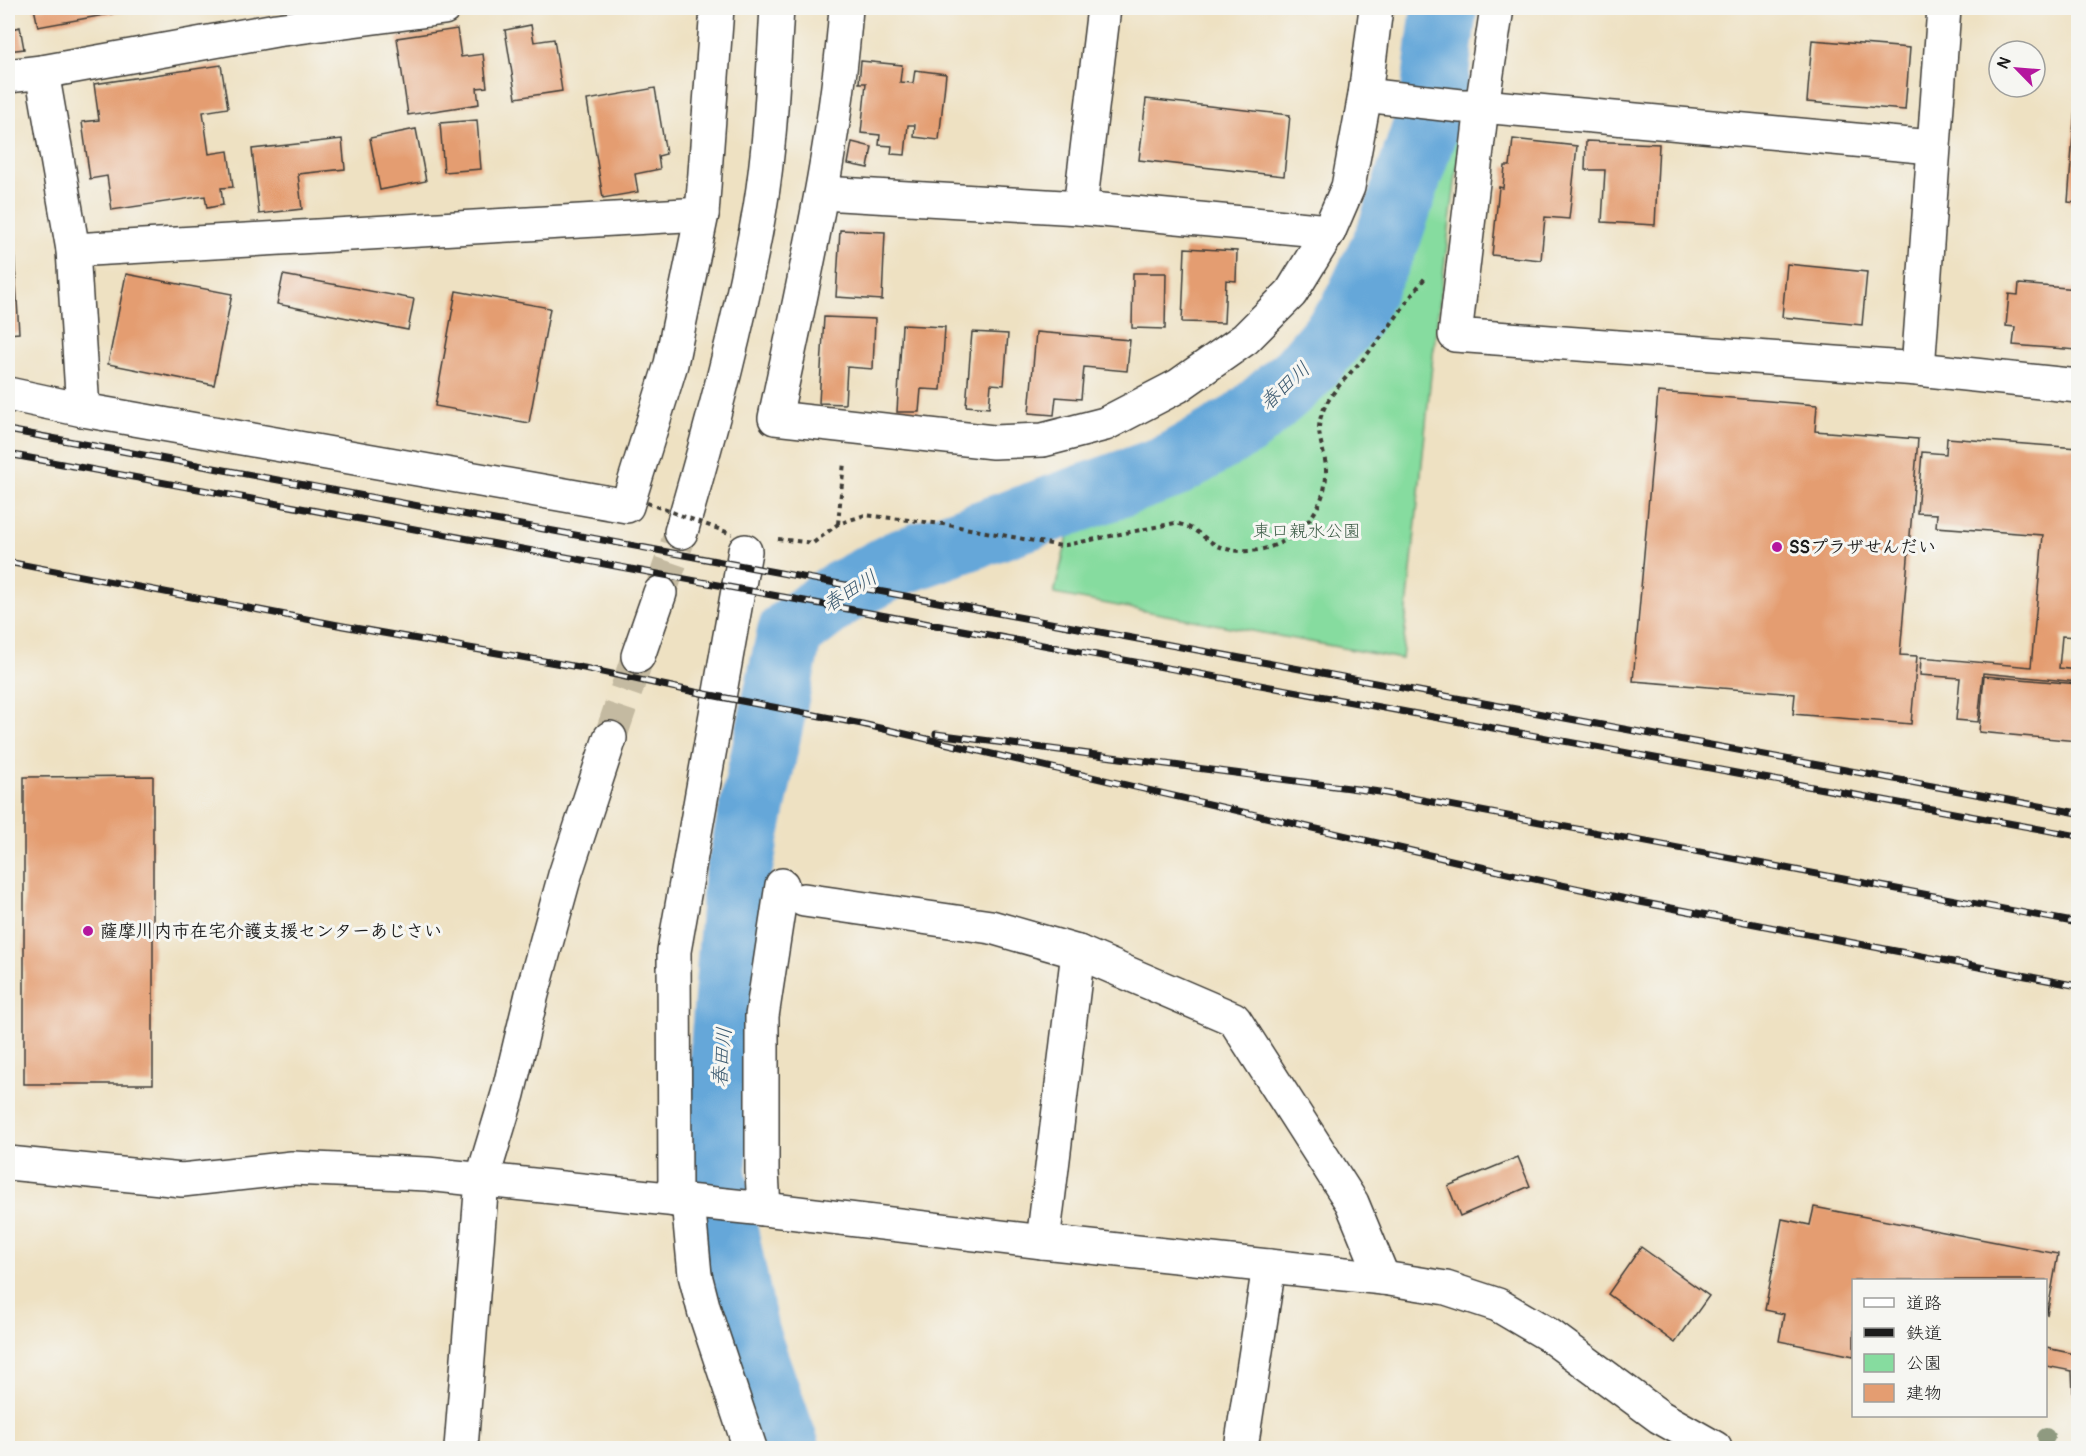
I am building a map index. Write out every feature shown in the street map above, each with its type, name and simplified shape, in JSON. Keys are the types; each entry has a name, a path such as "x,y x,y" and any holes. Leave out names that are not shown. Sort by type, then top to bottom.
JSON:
{"street":[{"path":"8,76 42,72 275,19 444,8"},
{"path":"8,394 83,410 627,506 671,364 702,214 717,8"},
{"path":"681,532 717,405 744,294 760,205 770,120 777,8"},
{"path":"846,8 843,53 822,193 775,418 993,442 1043,440 1105,424 1178,386 1245,339 1291,293 1329,231 1348,187 1365,95 1376,8"},
{"path":"1080,208 1104,8"},
{"path":"1497,8 1471,106 1455,334 1918,369 2079,386"},
{"path":"1918,369 1932,147 1944,8"},
{"path":"42,72 73,250 83,410"},
{"path":"1365,95 1932,147"},
{"path":"822,193 1080,208 1329,231"},
{"path":"73,250 702,214"},
{"path":"749,541 674,951 687,1201 695,1275 704,1310 750,1449"},
{"path":"638,656 660,593"},
{"path":"460,1449 482,1180 508,1094 532,994 565,875 609,738"},
{"path":"758,1208 762,1171 762,1016 793,893 991,927 1078,952 1234,1019 1352,1203 1383,1278"},
{"path":"1043,1242 1078,952"},
{"path":"8,1163 182,1179 292,1168 427,1174 758,1208 1043,1242 1383,1278 1446,1288 1498,1305 1549,1335 1660,1418 1709,1447"},
{"path":"1241,1449 1269,1266"}],"path":[{"path":"647,503 749,541 813,543 838,524 865,514 943,524 1061,546 1175,523 1191,528 1222,547 1240,551 1262,550 1282,543 1300,530 1315,513 1323,492 1326,470 1319,421 1330,397 1374,346 1426,277"},
{"path":"838,524 847,427"}],"green space":[{"name":"東口親水公園","path":"1441,125 1451,126 1461,136 1433,355 1402,659 1054,594 1071,523 1202,468 1261,432 1322,378 1366,324 1406,253 1428,190"}],"building":[{"path":"34,8 137,8 137,9 38,27"},
{"path":"1036,8 1061,8 1060,13"},
{"path":"531,25 534,42 554,39 562,91 516,98 505,30"},
{"path":"20,27 24,49 8,51 8,30"},
{"path":"457,29 461,57 483,54 487,87 477,88 479,104 408,115 397,38"},
{"path":"1812,40 1910,48 1905,110 1807,102"},
{"path":"861,61 902,65 900,82 913,83 915,70 946,74 939,140 914,137 915,125 908,125 905,155 891,154 892,146 879,145 880,135 861,133 866,83 859,83"},
{"path":"221,65 228,108 203,112 209,154 228,151 233,187 221,188 223,205 207,208 205,196 112,210 107,176 90,179 82,122 99,120 94,84"},
{"path":"2078,81 2078,203 2068,202"},
{"path":"655,88 666,154 658,156 660,169 635,174 638,192 603,198 587,100"},
{"path":"1146,99 1290,115 1284,176 1139,160"},
{"path":"477,120 481,169 444,172 440,123"},
{"path":"416,129 426,181 380,190 370,138"},
{"path":"342,139 345,169 298,174 302,209 259,214 252,149"},
{"path":"1513,139 1577,146 1569,219 1545,217 1541,260 1492,255 1499,187 1503,188 1505,166 1510,166"},
{"path":"1586,141 1659,144 1655,225 1602,222 1605,170 1585,170"},
{"path":"852,142 872,147 868,168 848,164"},
{"path":"2077,211 2078,229 2075,229"},
{"path":"840,230 885,232 882,300 836,297"},
{"path":"13,233 19,333 8,334 8,234"},
{"path":"1185,248 1237,251 1236,281 1226,280 1224,323 1182,322"},
{"path":"1787,264 1867,272 1862,325 1782,317"},
{"path":"1133,273 1166,273 1165,329 1132,328"},
{"path":"126,274 232,294 214,385 108,364"},
{"path":"283,275 414,299 408,330 277,304"},
{"path":"2019,284 2078,289 2078,350 2013,345 2015,327 2006,326 2009,294 2018,295"},
{"path":"456,291 550,308 529,423 435,406"},
{"path":"824,317 875,319 873,369 847,367 845,404 819,403"},
{"path":"902,325 945,327 941,390 921,389 919,412 897,412"},
{"path":"972,332 1008,334 1004,385 991,384 989,408 966,406"},
{"path":"1036,332 1130,340 1127,371 1084,367 1081,399 1056,397 1054,415 1029,413"},
{"name":"SSプラザせんだい","path":"1658,392 1817,405 1815,431 1918,439 1900,655 1917,656 1911,724 1793,714 1795,694 1633,681"},
{"path":"1947,438 2078,448 2078,637 2062,636 2059,668 2078,670 2078,682 1983,673 1978,722 1956,720 1960,678 1920,675 1921,657 2031,667 2043,535 1936,527 1937,514 1917,513 1922,452 1946,454"},
{"path":"1984,676 2078,684 2078,741 1979,732"},
{"name":"薩摩川内市在宅介護支援センターあじさい","path":"153,776 153,1084 24,1084 24,777"},
{"path":"1518,1157 1530,1186 1460,1216 1448,1186"},
{"path":"1814,1207 2058,1254 2047,1315 2047,1279 1852,1279 1852,1356 1779,1341 1784,1314 1765,1310 1782,1219 1810,1225"},
{"path":"1641,1247 1709,1296 1675,1343 1608,1294"},
{"path":"2078,1344 2078,1412 2073,1393 2072,1371 2047,1366 2047,1348 2075,1354"}],"waterway":[{"name":"春田川","path":"787,1448 746,1333 713,1173 736,885 790,632 838,595 898,563 1169,467 1244,424 1301,374 1350,316 1389,235 1432,107 1444,8"}],"tunnel":[{"path":"660,593 681,532"},
{"path":"610,738 638,656"}],"railway":[{"path":"8,430 2078,813"},
{"path":"8,454 2078,836"},
{"path":"8,562 343,626 584,668 862,724 1640,902 2078,986"},
{"path":"936,734 1380,792 2078,923"}],"place":[{"name":"SSプラザせんだい","path":"1777,547"},
{"name":"薩摩川内市在宅介護支援センターあじさい","path":"88,931"}]}
